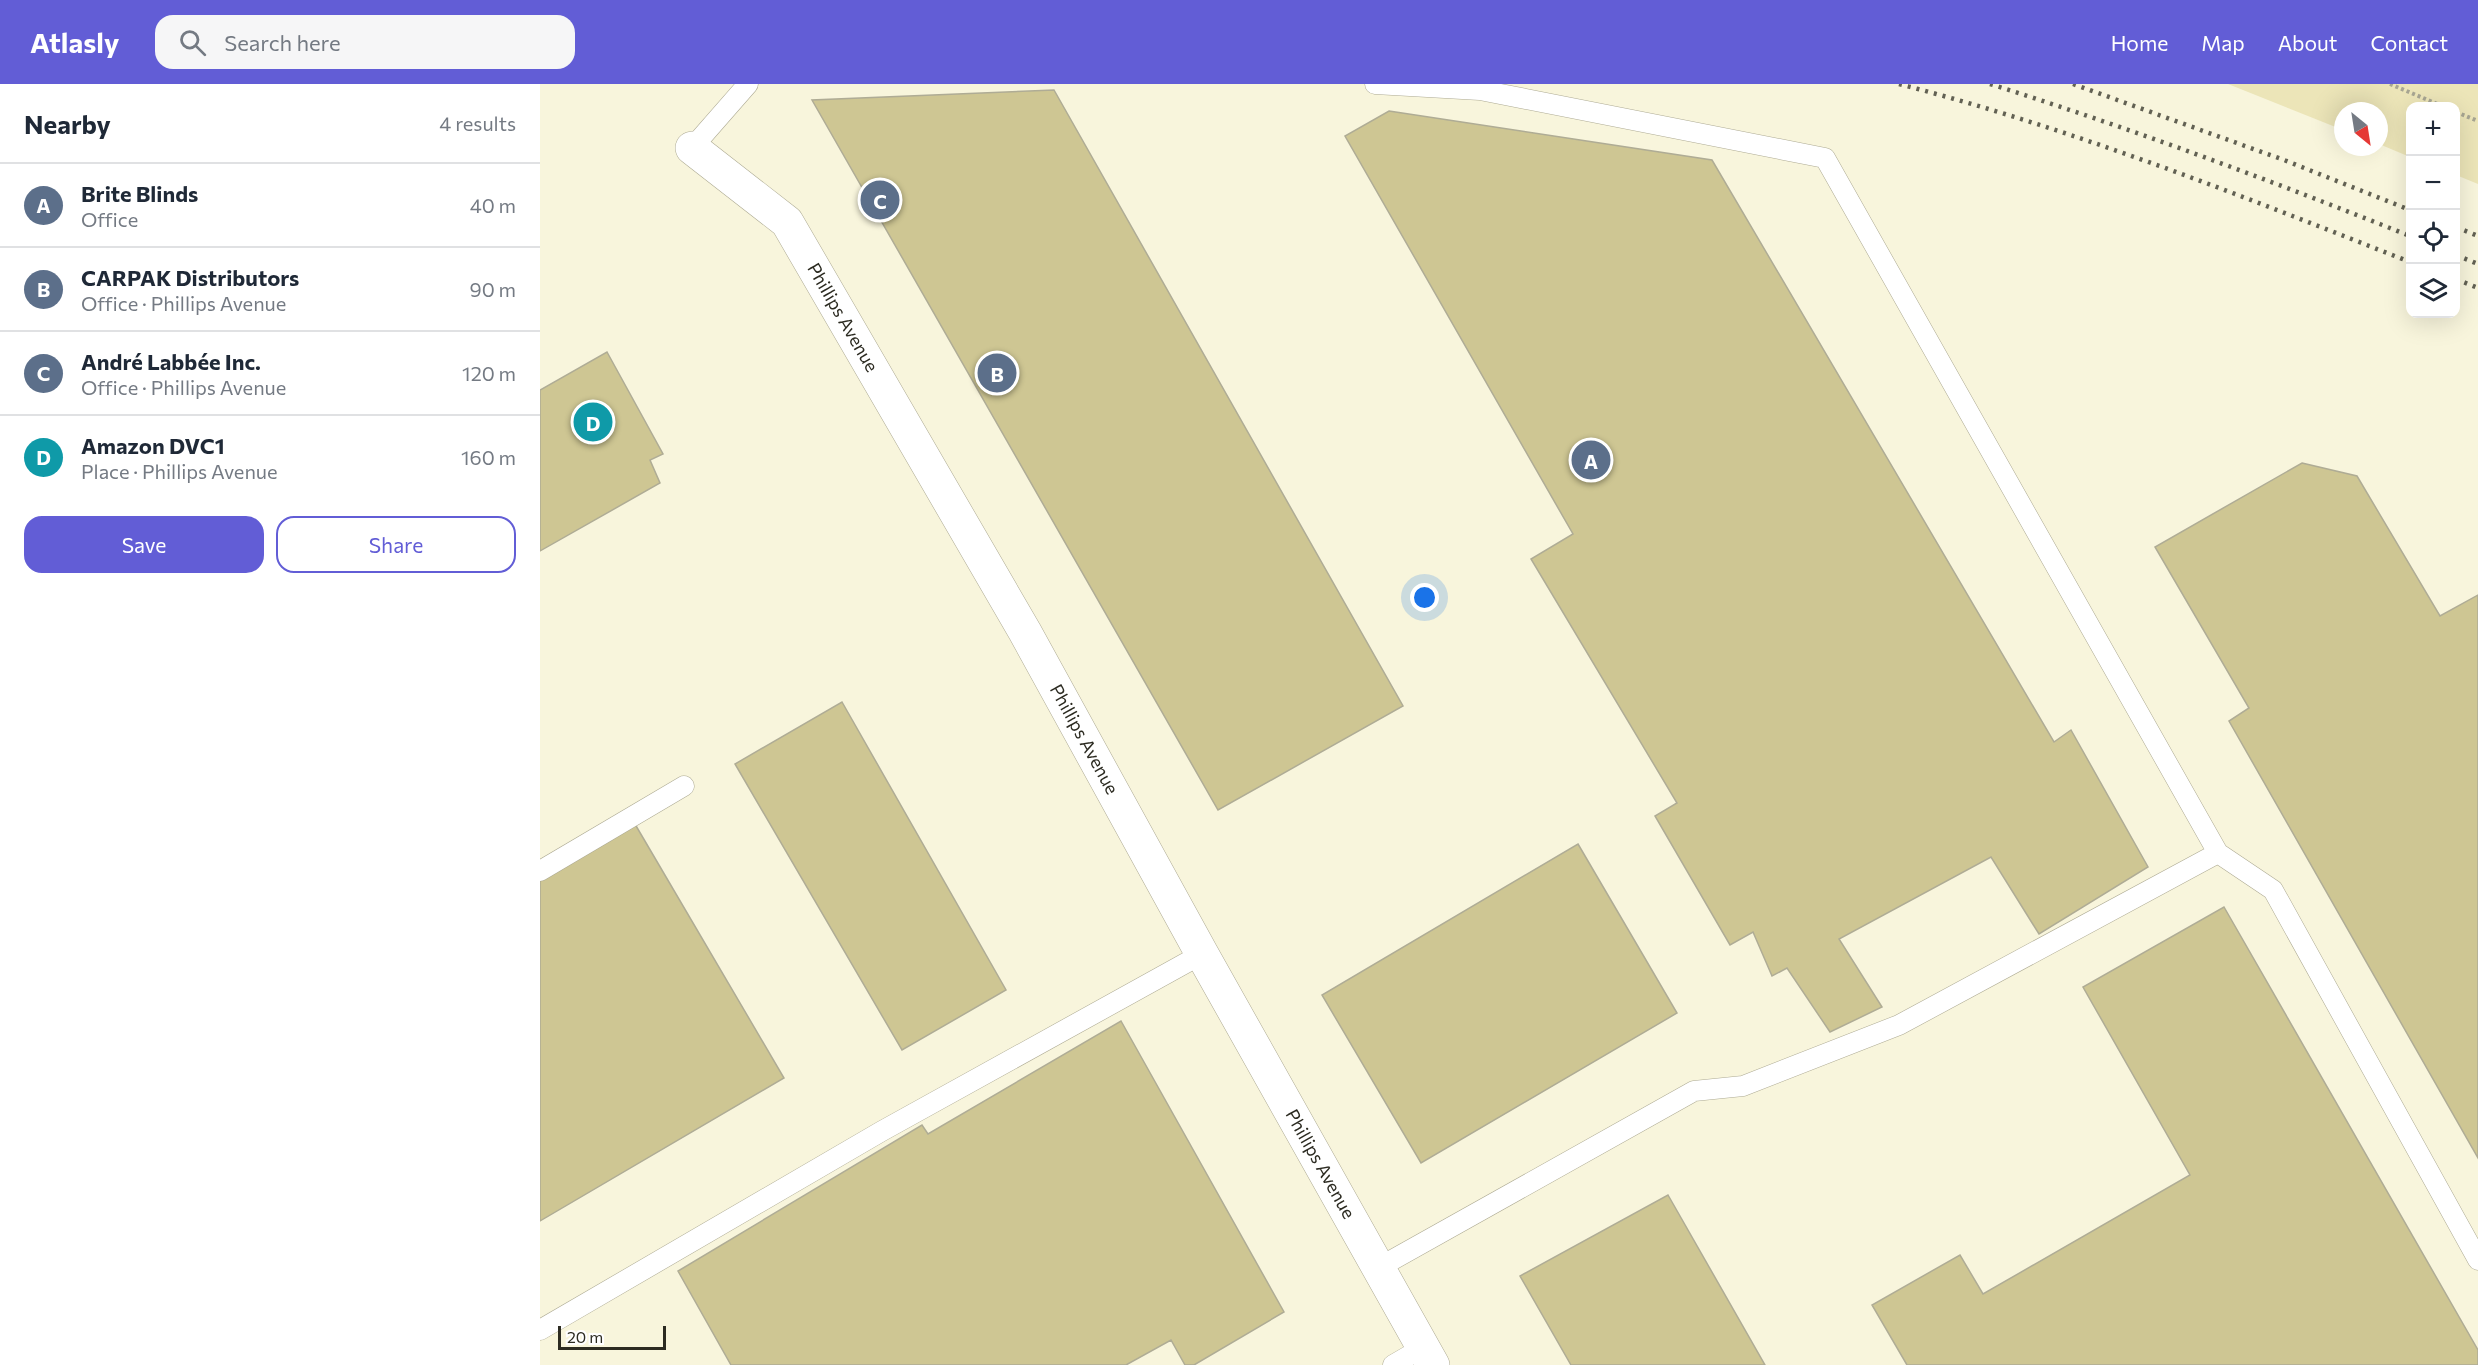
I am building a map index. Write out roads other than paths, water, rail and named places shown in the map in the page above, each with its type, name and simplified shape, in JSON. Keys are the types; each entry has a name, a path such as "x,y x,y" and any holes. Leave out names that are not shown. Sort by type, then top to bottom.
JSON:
{"street":[{"name":"Phillips Avenue","path":"692,148 788,222 1025,632 1202,954 1429,1356"}],"lane":[{"path":"692,148 748,84"},
{"path":"1375,84 1480,90 1825,158 2218,853 2273,890 2478,1260"},
{"path":"540,871 684,786"},
{"path":"1378,1268 1694,1091 1743,1086 1899,1025 2218,853"},
{"path":"540,1330 882,1131 1202,954"},
{"path":"1393,1365 1429,1356"}],"railway":[{"path":"1899,84 2029,122 2157,165 2406,260"},
{"path":"1990,84 2202,156 2406,234"},
{"path":"2073,84 2284,160 2406,208"},
{"path":"2460,229 2478,236"},
{"path":"2460,257 2478,264"},
{"path":"2460,281 2478,288"}],"place":[{"name":"André Labbée Inc.","path":"880,200"},
{"name":"CARPAK Distributors","path":"997,373"},
{"name":"Amazon DVC1","path":"593,422"},
{"name":"Brite Blinds","path":"1591,460"}]}
